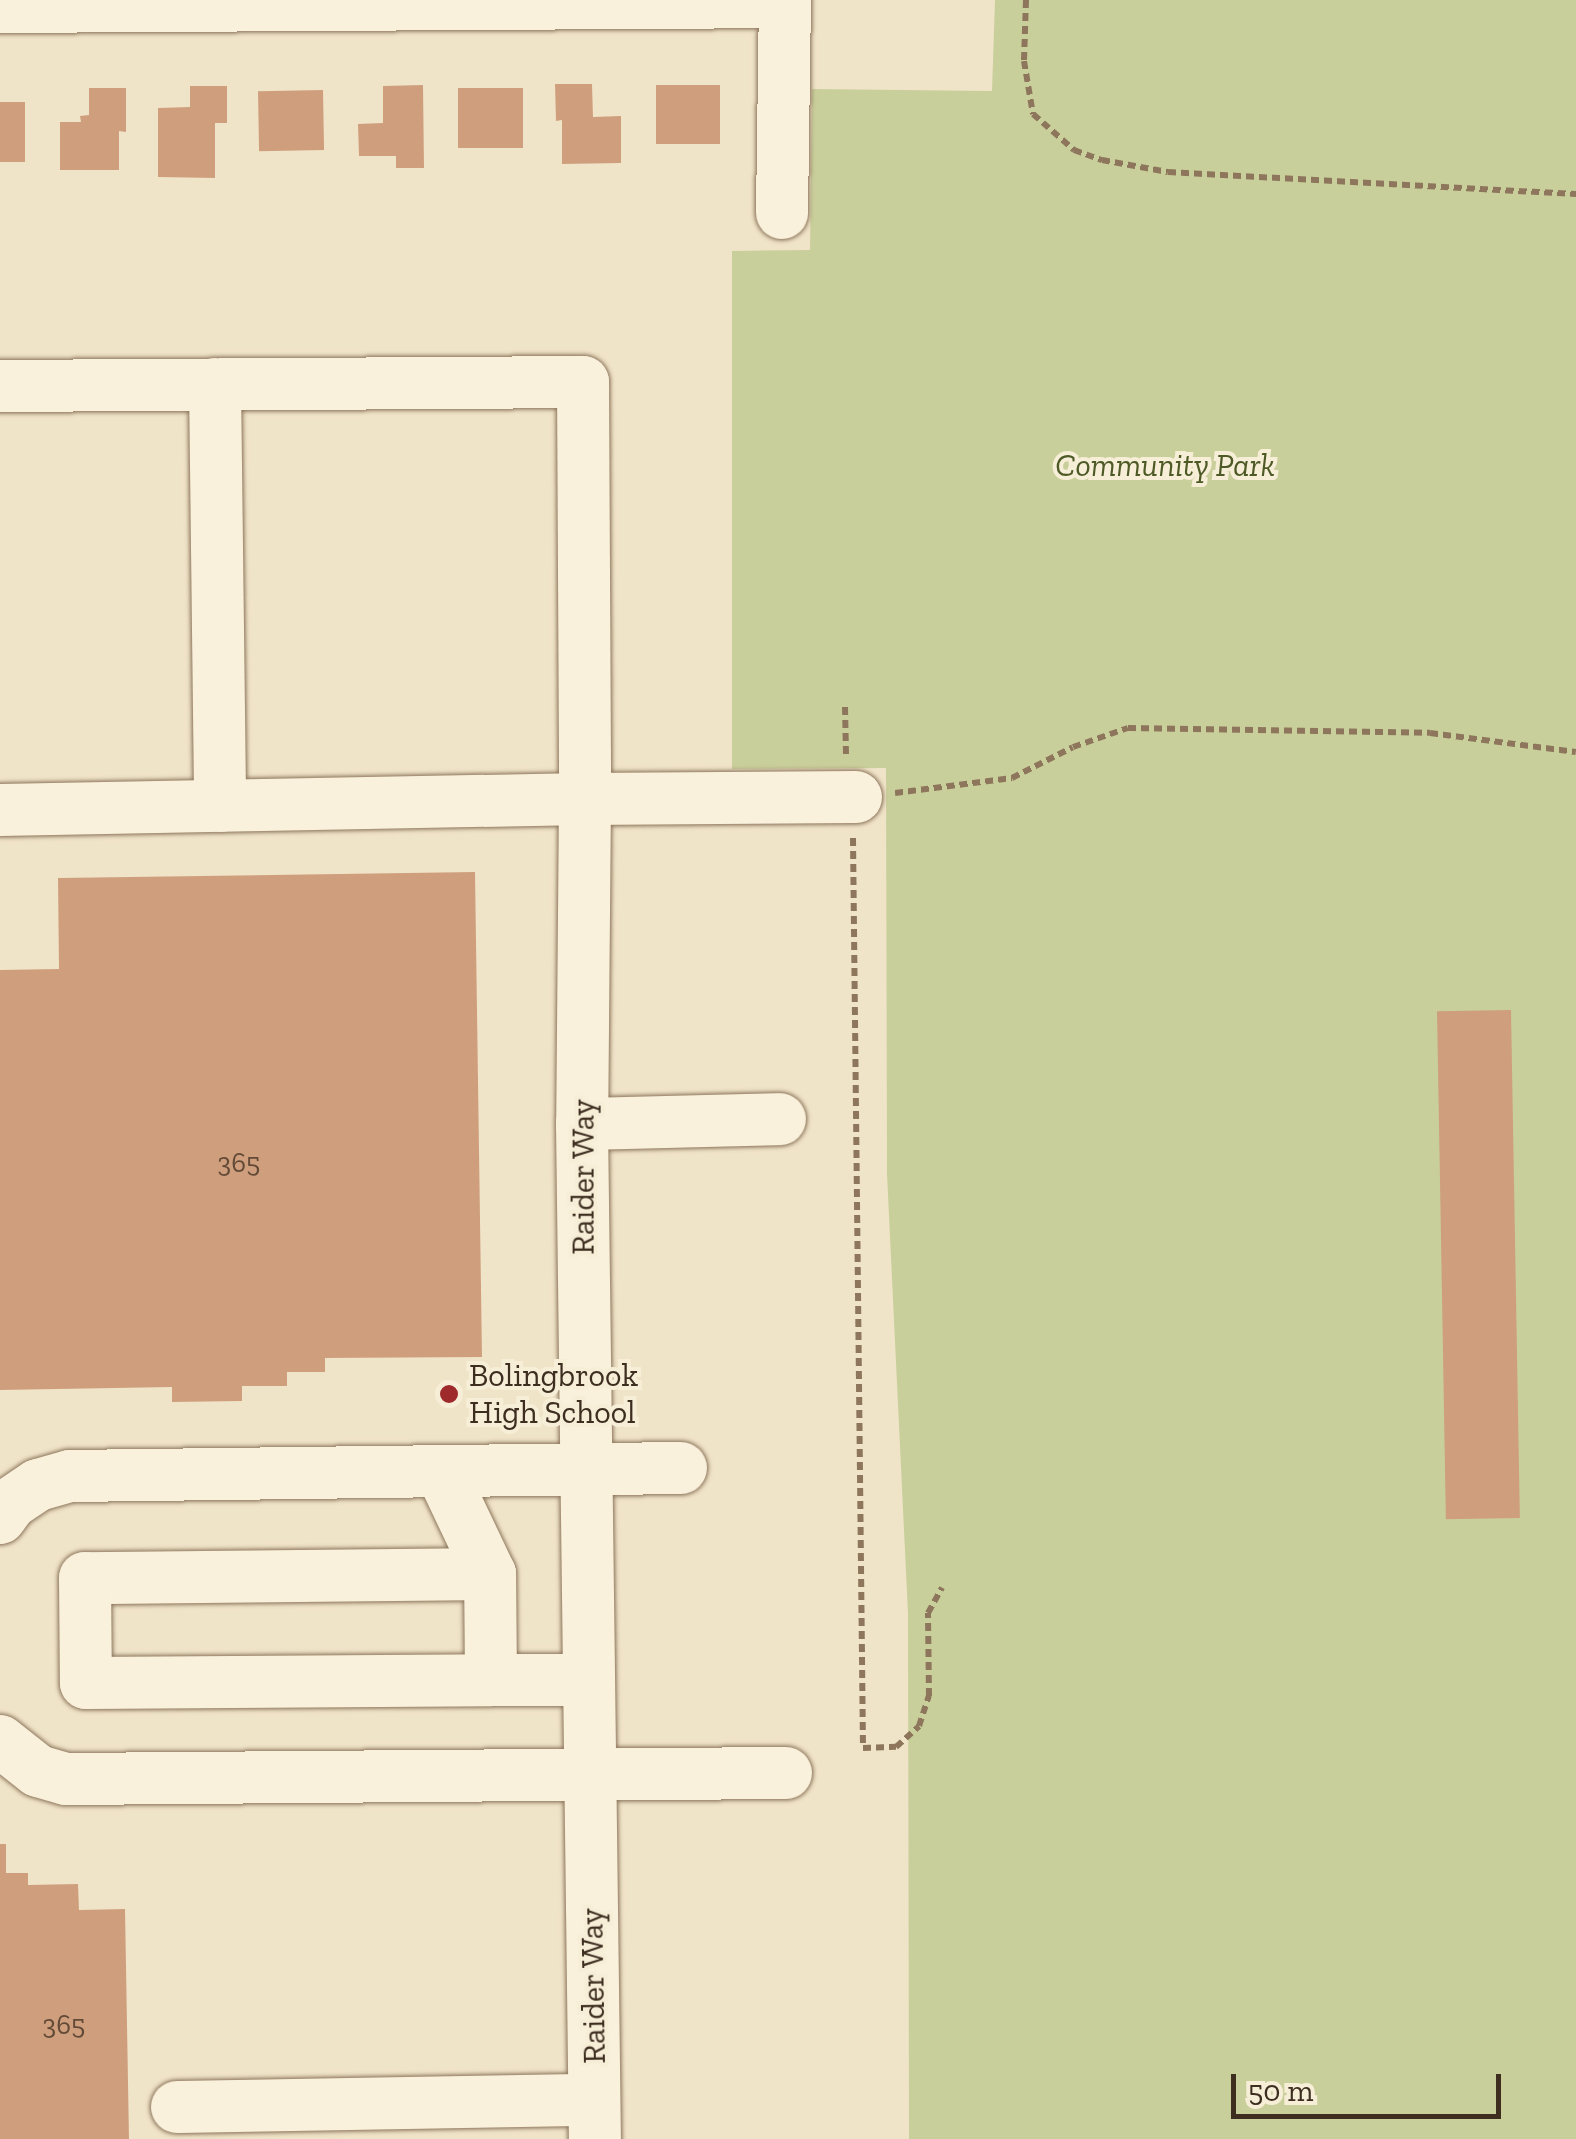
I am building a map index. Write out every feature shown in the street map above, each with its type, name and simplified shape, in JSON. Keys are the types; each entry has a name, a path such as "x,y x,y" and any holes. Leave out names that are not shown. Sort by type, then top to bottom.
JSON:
{"street":[{"path":"0,7 785,1 782,213"},
{"name":"Raider Way","path":"215,384 583,382 582,1124 594,2120"},
{"path":"0,386 215,384 220,806"},
{"path":"0,810 853,797"},
{"path":"582,1124 780,1119"},
{"path":"0,1518 11,1504 38,1484 70,1476 680,1468"},
{"path":"441,1471 490,1574 491,1680"},
{"path":"490,1574 86,1578 86,1683 589,1680"},
{"path":"0,1742 38,1771 66,1779 786,1773"},
{"path":"177,2107 594,2120"}],"path":[{"path":"1026,0 1024,61 1033,114 1074,150 1102,160 1168,172 1576,194"},
{"path":"845,707 853,797 863,1748 896,1747 919,1726 929,1696 928,1612 942,1588"},
{"path":"853,797 1012,778 1073,747 1128,728 1430,733 1576,752"}],"green space":[{"name":"Community Park","path":"995,0 1576,0 1576,2139 909,2139 908,1614 887,1174 886,768 732,769 732,251 810,250 812,89 992,91"}],"building":[{"path":"555,84 592,84 593,117 621,116 621,163 562,164 562,120 556,121"},
{"path":"423,85 424,168 396,168 396,156 359,156 358,124 383,123 383,86"},
{"path":"656,85 720,85 720,144 656,144"},
{"path":"190,86 227,86 227,123 215,123 215,178 158,177 158,108 190,107"},
{"path":"89,88 126,88 126,132 119,131 119,170 60,170 60,122 81,122 80,116 89,115"},
{"path":"458,88 523,88 523,148 458,148"},
{"path":"323,90 324,150 259,151 258,91"},
{"path":"0,102 25,102 25,162 0,162"},
{"path":"475,872 482,1357 325,1358 325,1372 287,1372 287,1386 242,1386 242,1401 172,1402 172,1387 0,1390 0,970 59,969 58,878"},
{"path":"1511,1010 1520,1518 1446,1519 1437,1011"},
{"path":"0,1844 6,1844 6,1873 28,1873 28,1885 78,1884 79,1910 125,1909 129,2139 0,2139"}],"place":[{"name":"Bolingbrook High School","path":"449,1394"}]}
